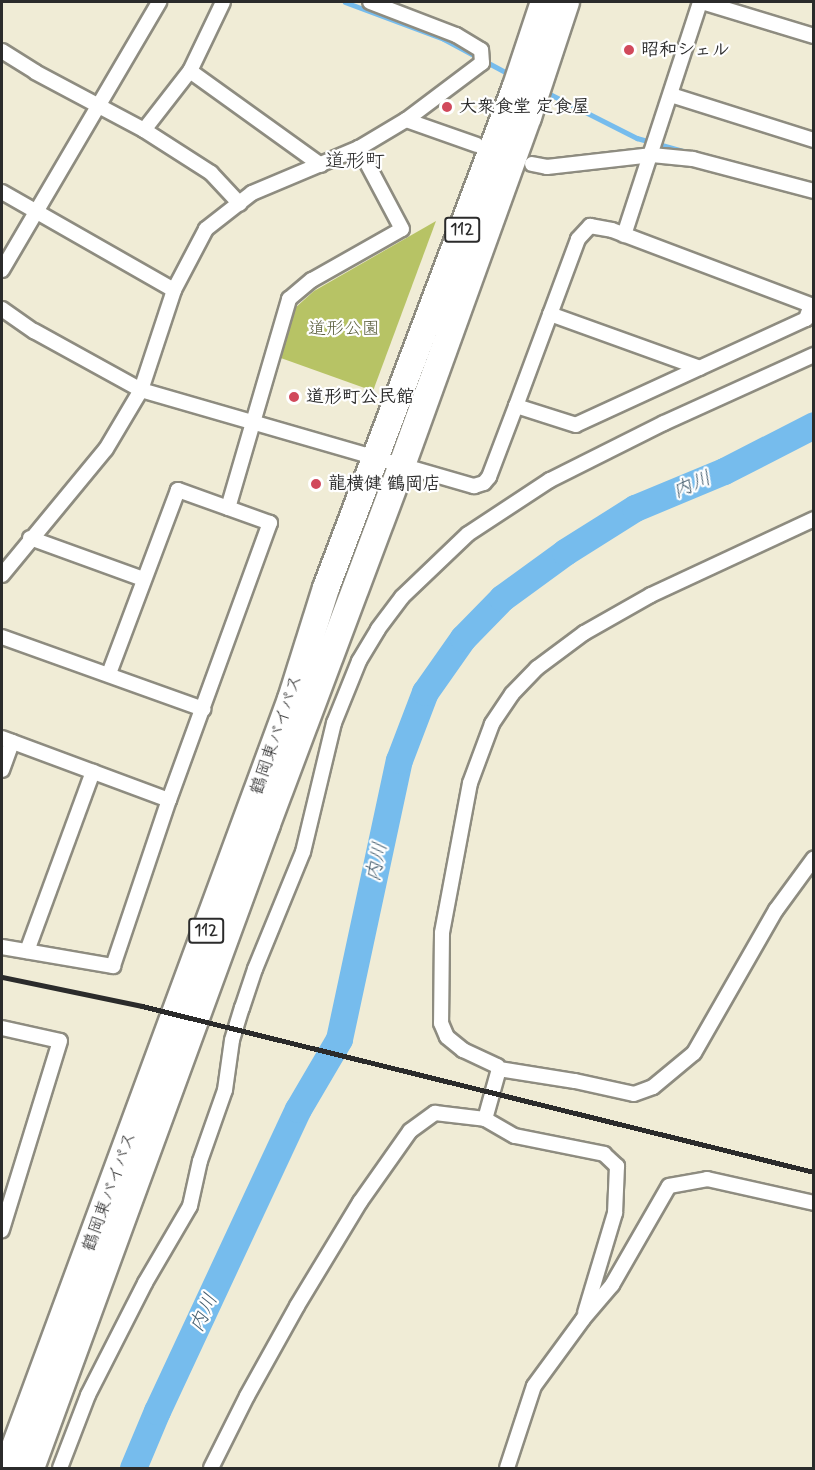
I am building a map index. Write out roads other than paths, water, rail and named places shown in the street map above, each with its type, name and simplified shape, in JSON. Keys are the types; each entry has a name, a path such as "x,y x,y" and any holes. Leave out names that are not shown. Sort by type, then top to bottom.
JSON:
{"highway":[{"name":"鶴岡東バイパス","path":"8,1468 283,719 326,588 515,89 544,2"},
{"name":"鶴岡東バイパス","path":"31,1468 267,824 402,465 528,117 566,2"}],"street":[{"path":"2,270 97,104 159,2"},
{"path":"144,130 190,71 223,2"},
{"path":"4,567 106,449 141,390 174,290 206,229 252,194 359,148 406,120 482,63 481,50 456,35 370,2"},
{"path":"624,235 701,2 813,36"},
{"path":"2,51 35,72 144,130 211,173 240,204"},
{"path":"190,71 321,165"},
{"path":"671,95 813,140"},
{"path":"406,120 477,144"},
{"path":"228,508 289,299 312,280 402,229 359,148"},
{"path":"532,164 547,167 652,155 693,159 813,191"},
{"path":"2,192 174,290"},
{"path":"2,309 34,331 141,390 251,424 474,486 484,483 489,477 578,239 590,226 599,226 812,305 806,319 576,425 516,406"},
{"path":"550,314 700,368"},
{"path":"60,1468 88,1395 144,1282 190,1206 200,1161 225,1090 232,1040 255,969 303,852 334,723 359,661 378,629 402,597 468,534 550,480 664,423 813,355"},
{"path":"2,947 113,966 270,523 177,490 109,674"},
{"path":"813,519 651,595 584,633 537,668 512,694 492,724 470,783 442,933 441,1023 447,1037 497,1066 499,1070 575,1081 634,1094 653,1087 694,1053 776,910 813,858"},
{"path":"30,538 143,579"},
{"path":"2,636 203,709"},
{"path":"2,770 7,740 170,800"},
{"path":"27,951 93,772"},
{"path":"2,1028 60,1041 2,1230"},
{"path":"485,1119 499,1070"},
{"path":"211,1468 247,1396 297,1306 360,1202 410,1131 435,1113 485,1119 515,1136 604,1154 617,1166 615,1213 583,1319"},
{"path":"507,1468 534,1386 583,1319 612,1285 669,1186 706,1179 813,1203"}],"waterway":[{"path":"345,2 444,39 511,75"},
{"path":"546,92 637,138 687,152"},
{"name":"内川","path":"133,1468 157,1411 298,1109 339,1039 399,760 425,692 463,638 502,598 565,552 635,508 724,471 814,425"}],"railway":[{"path":"2,977 142,1006 814,1172"}],"place":[{"name":"昭和シェル","path":"629,50"},
{"name":"大衆食堂 定食屋","path":"447,107"},
{"name":"道形町公民館","path":"294,397"},
{"name":"龍横健 鶴岡店","path":"316,484"}],"district":[{"name":"道形町","path":"355,161"}],"park label":[{"name":"道形公園","path":"344,329"}]}
